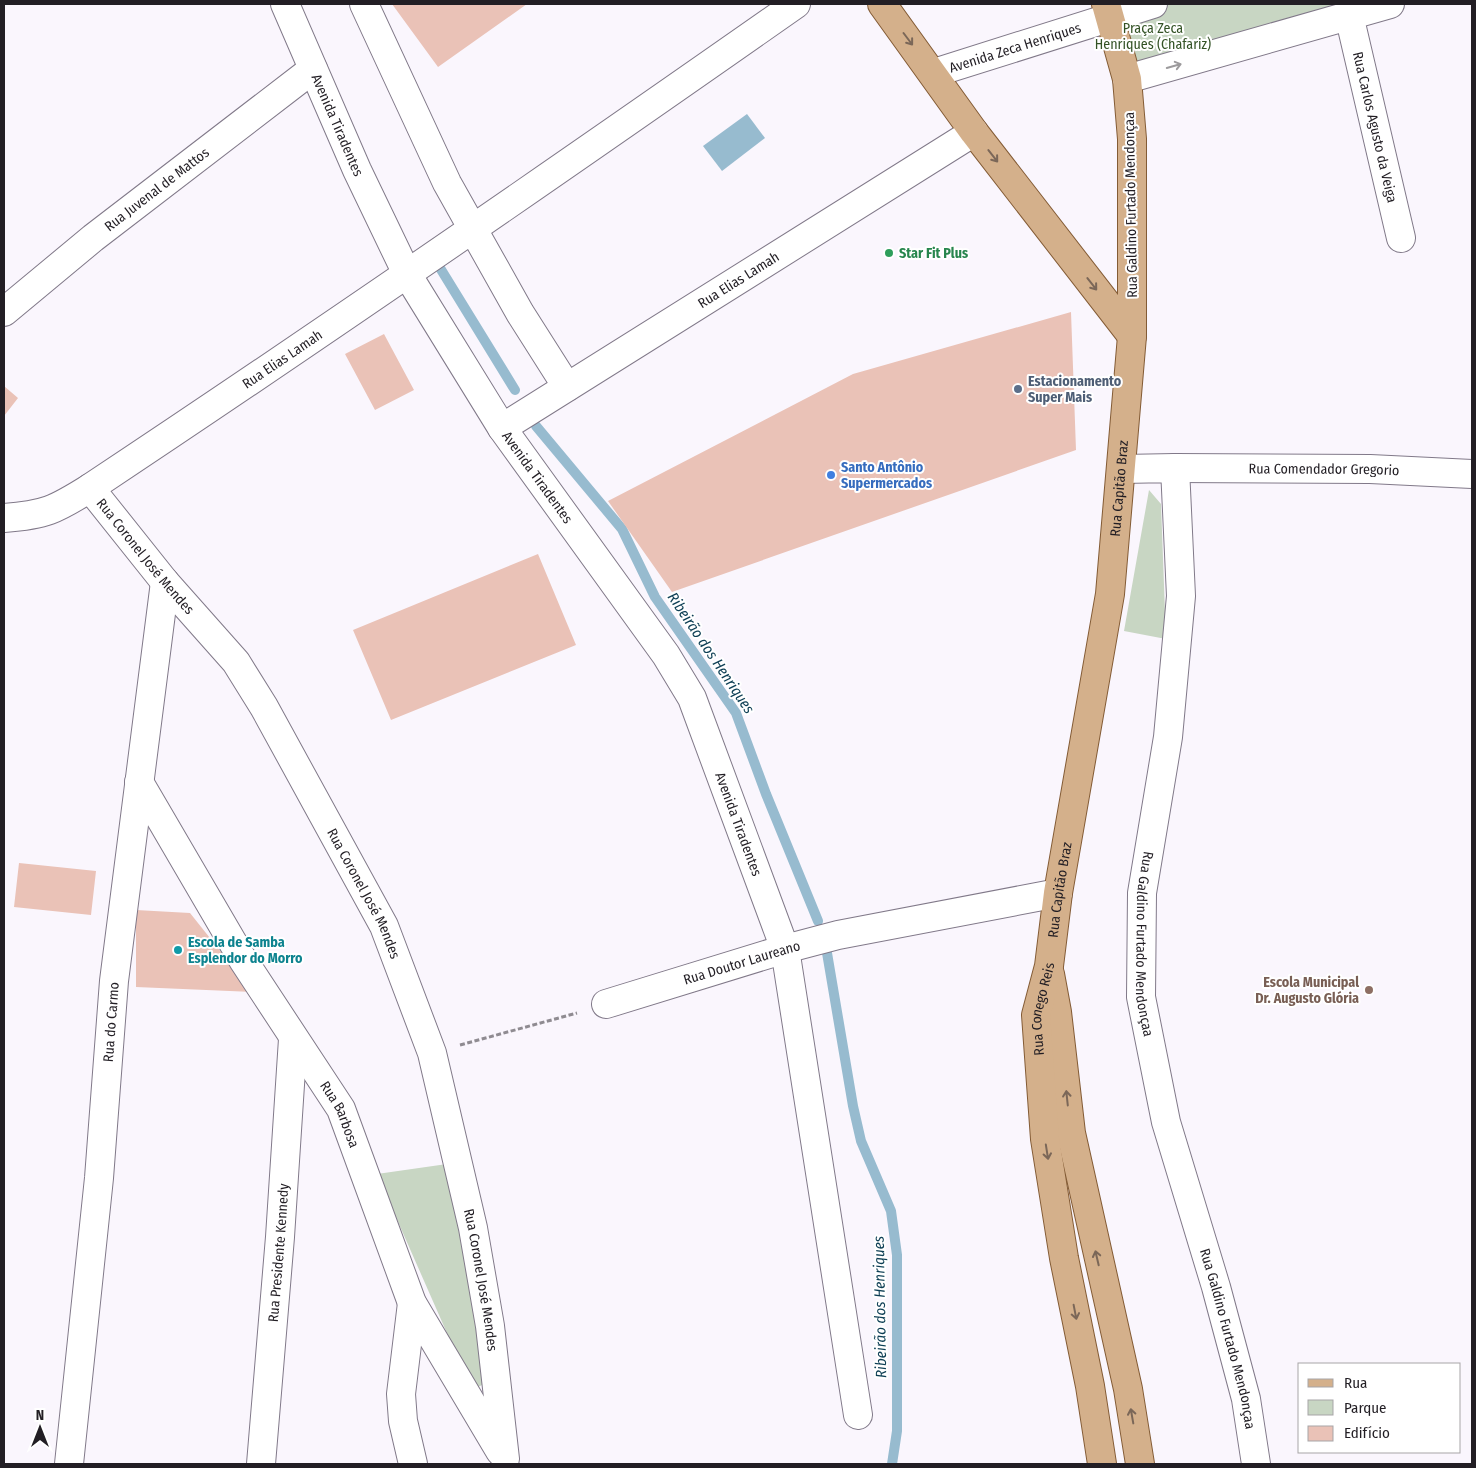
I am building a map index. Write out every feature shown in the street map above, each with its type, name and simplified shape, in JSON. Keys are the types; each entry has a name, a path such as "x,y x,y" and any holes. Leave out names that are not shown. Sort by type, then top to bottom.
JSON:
{"main road":[{"path":"882,4 974,132 1132,336"},
{"name":"Rua Galdino Furtado Mendonçaa","path":"1108,10 1127,80 1132,139 1132,336"},
{"name":"Rua Capitão Braz","path":"1049,966 1058,893 1110,594 1132,336"},
{"name":"Rua Conego Reis","path":"1049,966 1036,1015 1045,1139 1064,1258 1090,1386 1102,1464"},
{"name":"Rua Conego Reis","path":"1049,966 1057,1012 1071,1133 1128,1389 1140,1464"}],"street":[{"name":"Avenida Tiradentes","path":"285,4 357,170 407,274 502,428 666,655 692,698 785,948 858,1415"},
{"path":"364,4 447,183 520,313 567,387"},
{"name":"Rua Elias Lamah","path":"90,488 473,230 796,4"},
{"name":"Avenida Zeca Henriques","path":"934,74 1108,10 1153,4"},
{"path":"1127,80 1390,4"},
{"name":"Rua Carlos Agusto da Veiga","path":"1349,15 1401,238"},
{"name":"Rua Juvenal de Mattos","path":"4,312 101,232 313,69"},
{"name":"Rua Elias Lamah","path":"502,428 974,132"},
{"path":"1122,469 1176,468"},
{"name":"Rua Comendador Gregorio","path":"1176,468 1370,469 1472,474"},
{"name":"Rua Galdino Furtado Mendonçaa","path":"1176,468 1181,596 1168,737 1142,893 1141,997 1166,1122 1219,1296 1246,1399 1256,1464"},
{"name":"Rua Coronel José Mendes","path":"4,518 35,516 60,508 90,488 165,582 236,662 264,707 384,926 432,1053 473,1228 490,1326 506,1462"},
{"name":"Rua do Carmo","path":"69,1464 99,1178 114,981 165,582"},
{"name":"Rua Barbosa","path":"139,782 244,960 293,1039 340,1109 412,1303 506,1462"},
{"name":"Rua Doutor Laureano","path":"606,1004 785,948 838,935 1058,893"},
{"name":"Rua Presidente Kennedy","path":"261,1464 280,1237 293,1039"},
{"path":"412,1303 401,1394 402,1421 413,1464"}],"path":[{"path":"432,1053 606,1004"}],"green space":[{"name":"Praça Zeca Henriques (Chafariz)","path":"1153,4 1392,4 1126,75 1110,17"},
{"path":"1149,490 1161,504 1166,639 1124,631"},
{"path":"447,1164 486,1383 472,1390 377,1174"}],"water":[{"path":"747,114 765,138 722,171 703,146"}],"building":[{"path":"392,4 527,4 438,67"},
{"name":"Santo Antônio Supermercados","path":"1071,312 1076,450 672,592 608,501 853,374"},
{"path":"384,334 414,390 375,410 345,354"},
{"path":"4,386 18,398 4,416"},
{"path":"538,554 576,645 391,720 353,630"},
{"path":"19,863 96,871 91,915 14,907"},
{"name":"Escola de Samba Esplendor do Morro","path":"136,910 190,913 253,992 136,987"}],"waterway":[{"name":"Ribeirão dos Henriques","path":"437,263 515,390"},
{"name":"Ribeirão dos Henriques","path":"536,426 622,529 655,597 736,713 766,794 818,921"},
{"name":"Ribeirão dos Henriques","path":"826,947 853,1106 861,1141 891,1211 897,1255 897,1431 892,1464"}],"place":[{"name":"Star Fit Plus","path":"889,253"},
{"name":"Estacionamento Super Mais","path":"1018,389"},
{"name":"Santo Antônio Supermercados","path":"831,475"},
{"name":"Escola de Samba Esplendor do Morro","path":"178,950"},
{"name":"Escola Municipal Dr. Augusto Glória","path":"1369,990"}]}
